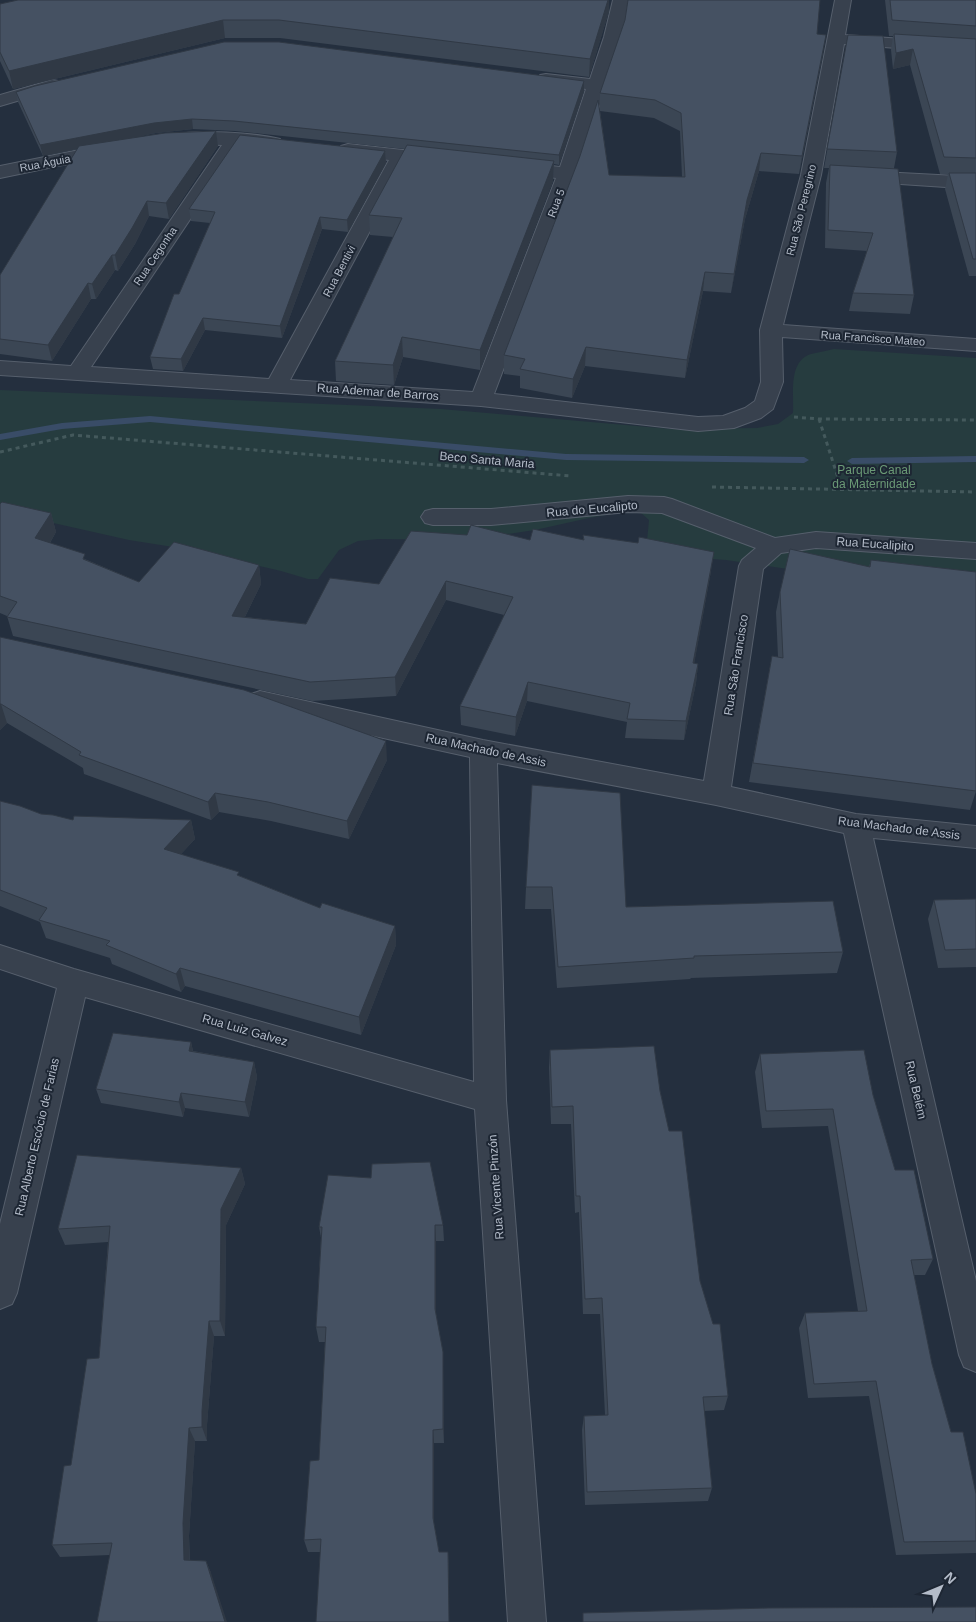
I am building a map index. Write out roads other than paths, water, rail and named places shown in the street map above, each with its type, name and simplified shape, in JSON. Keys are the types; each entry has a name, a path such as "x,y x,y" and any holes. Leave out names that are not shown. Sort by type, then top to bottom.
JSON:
{"street":[{"name":"Rua São Peregrino","path":"753,414 765,404 772,382 771,330 827,175 835,39 843,0"},
{"name":"Rua 5","path":"481,399 567,174 613,37 615,2"},
{"path":"835,39 976,49"},
{"path":"527,76 597,85"},
{"path":"0,101 31,90 70,81"},
{"path":"165,140 193,138 234,139 293,145"},
{"name":"Rua Cegonha","path":"76,374 234,139"},
{"name":"Rua Águia","path":"4,167 128,146"},
{"path":"332,149 460,162"},
{"name":"Rua Bentivi","path":"276,386 401,156"},
{"path":"499,166 567,174"},
{"path":"0,193 4,167"},
{"path":"827,175 976,183"},
{"name":"Rua Francisco Mateo","path":"771,330 976,345"},
{"name":"Rua Ademar de Barros","path":"0,368 481,399 698,424 726,423 753,414"},
{"name":"Rua do Eucalipto","path":"433,517 492,517 628,504 664,505 774,546"},
{"name":"Rua Eucalipito","path":"774,546 816,540 976,552"},
{"name":"Rua São Francisco","path":"716,794 751,566 774,546"},
{"name":"Rua Machado de Assis","path":"242,697 483,750 716,794 856,825 976,838"},
{"name":"Rua Vicente Pinzón","path":"483,750 490,1100 527,1622"},
{"name":"Rua Belém","path":"856,825 976,1355"},
{"name":"Rua Luiz Galvez","path":"0,957 74,981 490,1100"},
{"name":"Rua Alberto Escócio de Farias","path":"0,1293 74,981"}],"waterway":[{"path":"0,437 62,426 150,419 566,457 804,460"},
{"path":"852,461 976,459"}],"park label":[{"name":"Parque Canal da Maternidade","path":"874,477"}]}
